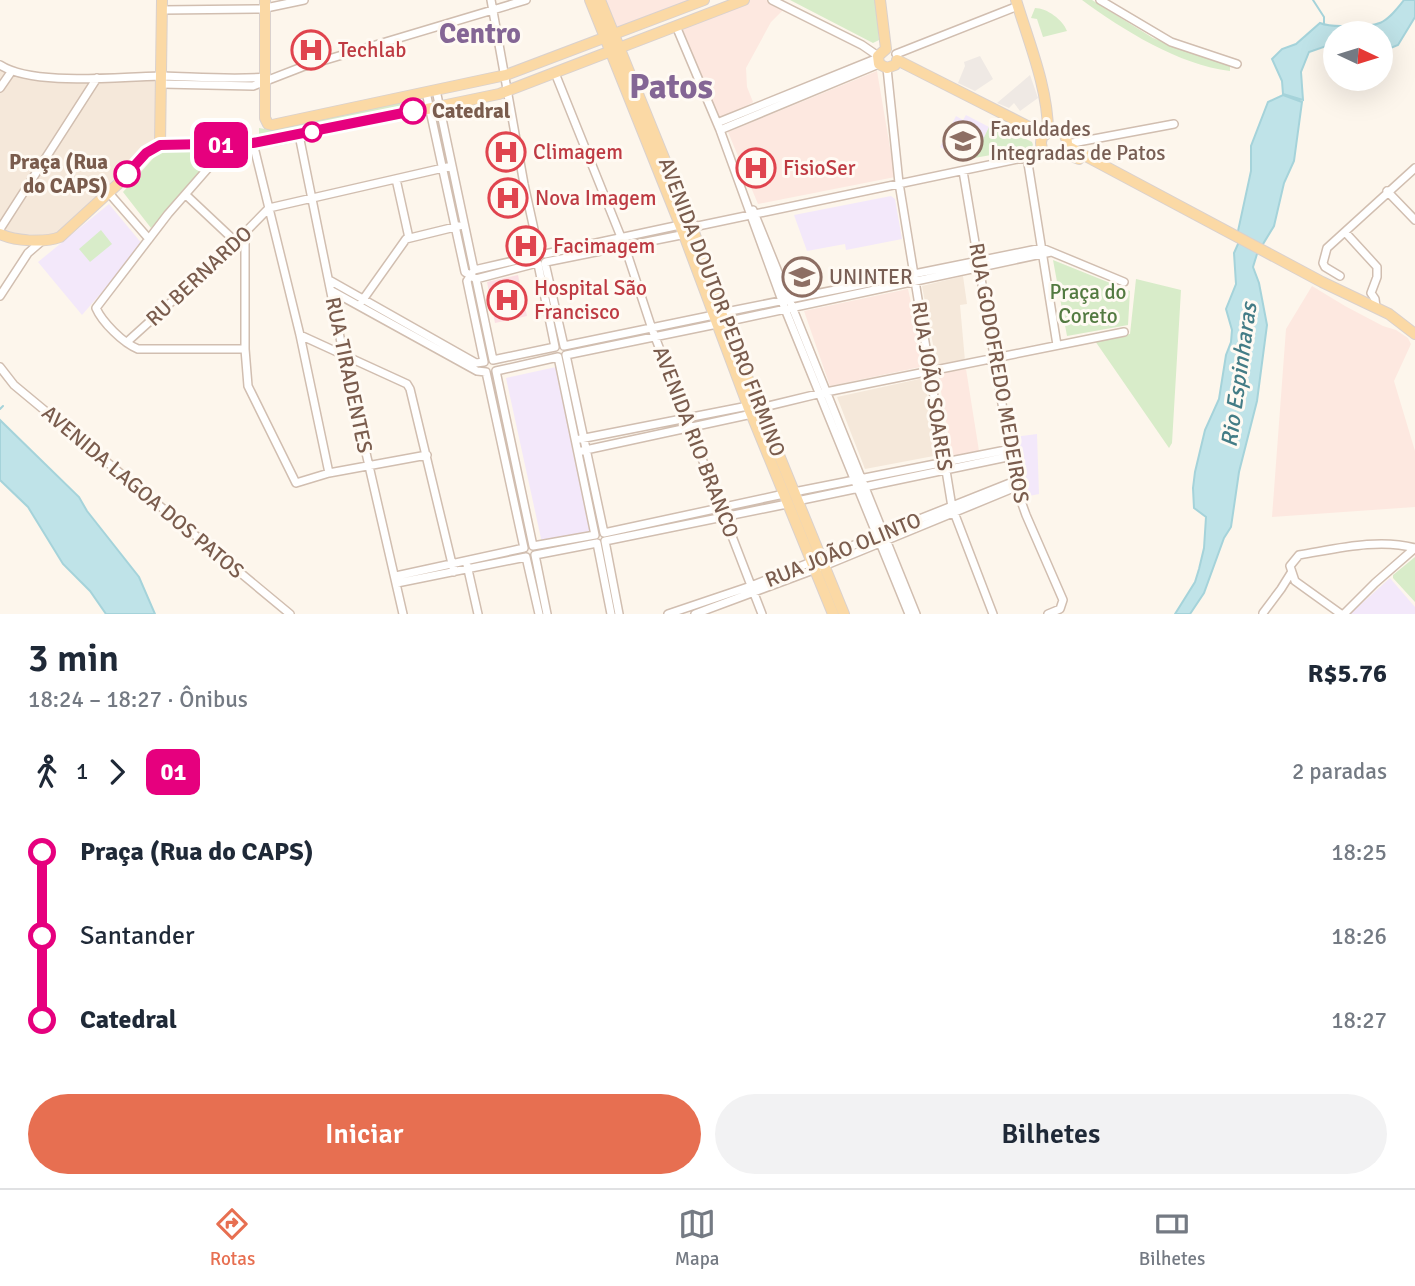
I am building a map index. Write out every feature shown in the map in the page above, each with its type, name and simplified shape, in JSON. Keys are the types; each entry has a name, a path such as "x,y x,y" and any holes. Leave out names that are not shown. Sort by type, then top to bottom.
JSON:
{"main road":[{"name":"AVENIDA DOUTOR PEDRO FIRMINO","path":"590,0 610,36"},
{"name":"AVENIDA DOUTOR PEDRO FIRMINO","path":"600,0 615,50 689,229 753,409 818,564 844,614"},
{"path":"265,4 265,118 268,124 272,124 506,75 704,0"},
{"path":"0,231 19,239 43,240 60,237 146,153 160,145 253,143 509,91 744,0"},
{"path":"880,0 887,59 1045,136 1058,131 1065,145 1159,200 1174,204 1318,280 1331,290 1368,305 1414,332"},
{"path":"1017,3 1048,110 1065,145"},
{"path":"160,145 162,5"},
{"path":"399,98 405,105 401,113"},
{"path":"1048,110 1043,148 1046,153 1054,156 1065,145"},
{"path":"1368,305 1403,324"},
{"name":"AVENIDA DOUTOR PEDRO FIRMINO","path":"818,564 833,614"}],"street":[{"path":"162,5 265,4 304,0"},
{"path":"491,0 524,184 600,538 619,614"},
{"path":"0,65 11,72 34,76 162,80 267,78 527,0"},
{"path":"772,0 887,59"},
{"path":"1100,0 1171,41 1237,64"},
{"path":"719,127 1017,3"},
{"path":"676,26 719,127 860,488 916,614"},
{"name":"RUA JOÃO SOARES","path":"887,59 899,183 913,279 953,510 993,614"},
{"path":"0,88 11,72"},
{"name":"AVENIDA RIO BRANCO","path":"555,73 625,247 655,337 762,614"},
{"path":"0,231 97,78"},
{"path":"431,91 455,227 470,275 490,366 529,552 539,614"},
{"path":"434,106 452,166 465,225 470,275"},
{"path":"1065,145 1174,124"},
{"name":"RUA TIRADENTES","path":"299,135 331,281 344,357 403,614"},
{"path":"253,143 300,335 329,473"},
{"path":"237,145 225,157 210,166 96,308 134,347 245,349"},
{"path":"541,259 625,247 752,214 1046,153"},
{"path":"1027,157 1045,252 1057,345"},
{"path":"269,208 452,166"},
{"path":"1340,276 1323,263 1327,248 1414,169"},
{"name":"RUA GODOFREDO MEDEIROS","path":"963,171 1016,484 1026,515 1063,600 1060,609 1048,614"},
{"path":"396,179 409,238"},
{"path":"1387,191 1415,220"},
{"path":"108,192 149,239"},
{"path":"186,195 236,242"},
{"name":"RU BERNARDO","path":"127,342 269,208"},
{"path":"361,302 403,240 465,225"},
{"path":"470,275 621,238 689,229"},
{"path":"1345,232 1377,267 1377,277 1371,293 1375,299 1368,305"},
{"path":"245,233 245,349 250,391 296,483 329,473 427,455"},
{"path":"19,239 29,243 31,250"},
{"path":"19,239 24,259"},
{"path":"0,296 24,259 43,240"},
{"path":"561,351 655,337 787,304 1045,252 1124,282"},
{"path":"331,281 361,302 477,371 652,328 719,319"},
{"path":"332,291 361,302"},
{"path":"581,451 823,393 1124,332"},
{"path":"300,335 409,386 415,399 453,568"},
{"name":"AVENIDA LAGOA DOS PATOS","path":"0,367 14,386 290,614"},
{"path":"579,439 687,418 753,409"},
{"path":"397,580 600,538 726,517 857,479 1012,452"},
{"path":"600,538 722,507 860,488 945,465"},
{"name":"RUA JOÃO OLINTO","path":"668,614 686,612 752,589 1016,484"},
{"path":"600,538 611,614"},
{"path":"881,538 909,614"},
{"path":"1394,544 1415,548 1342,614 1295,581 1291,573 1292,560 1299,555 1368,545 1394,544"},
{"path":"529,552 547,614"},
{"path":"467,565 478,614"},
{"path":"1263,613 1291,573"},
{"name":"RUA JOÃO OLINTO","path":"695,614 752,589"}],"shaded area":[{"path":"600,0 704,0 614,35"},
{"path":"744,0 772,0 786,7 771,22 746,68 747,87 753,102 720,122 681,25"},
{"path":"980,56 993,79 975,91 958,83 964,62"},
{"path":"0,68 17,78 100,81 160,79 158,142 146,148 55,236 12,233 0,227"},
{"path":"877,71 895,177 758,204 728,132"},
{"path":"1030,75 1038,98 1020,111 1014,103 1009,108 997,103"},
{"name":"Faculdades Integradas de Patos","path":"966,115 989,127 974,158 964,160 940,147 956,116 963,120"},
{"path":"891,196 895,199 902,239 846,250 845,244 807,251 794,215"},
{"path":"109,204 143,245 82,315 38,262"},
{"name":"Hospital São Francisco","path":"518,275 527,316 495,323 487,282"},
{"path":"963,276 967,304 960,305 965,361 937,366 922,286"},
{"path":"1312,286 1383,326 1396,330 1408,338 1411,344 1394,381 1415,451 1415,507 1272,517 1286,329"},
{"path":"908,289 925,366 830,386 804,311"},
{"path":"556,367 592,532 542,543 506,378"},
{"path":"966,369 979,451 952,456 938,374"},
{"path":"924,378 939,455 865,469 837,397"},
{"path":"1037,434 1039,494 1024,497 1013,437"},
{"path":"1390,578 1415,607 1415,614 1350,614"}],"green space":[{"path":"790,0 876,0 879,40 873,43"},
{"path":"1082,0 1092,0 1153,38 1230,66 1230,71 1191,62 1172,54 1133,34"},
{"path":"1035,8 1054,15 1067,31 1043,37 1037,19 1031,18"},
{"path":"398,101 403,107 398,113 259,137 259,128 271,130"},
{"path":"994,123 1032,142 1033,145 1031,148 974,158 989,127 992,128"},
{"path":"168,150 229,151 222,158 211,160 151,228 123,192 157,154"},
{"path":"101,230 112,244 90,262 79,249"},
{"name":"Praça do Coreto","path":"1053,260 1130,291 1128,325 1067,336"},
{"path":"1136,279 1181,290 1172,443 1169,448 1093,338 1130,334"},
{"path":"1415,557 1415,602 1393,575"}],"water":[{"path":"1404,0 1415,0 1415,17 1398,45 1393,47 1393,21 1384,21"},
{"path":"1320,23 1323,24 1323,47 1309,52 1301,72 1303,100 1283,94 1282,81 1272,59 1282,49 1296,44"},
{"name":"Rio Espinharas","path":"1283,95 1302,102 1294,161 1284,183 1274,226 1257,254 1253,267 1267,325 1257,401 1239,472 1231,527 1224,538 1204,593 1190,614 1175,614 1195,582 1204,548 1206,517 1194,508 1193,488 1205,430 1219,399 1226,355 1231,342 1232,330 1226,309 1236,284 1234,253 1251,171 1251,146 1268,102"},
{"path":"0,420 79,497 139,577 155,614 106,614 90,591 63,564 28,507 0,480"}],"waterway":[{"path":"1313,0 1324,21"},
{"path":"0,409 3,406"}],"bus line":[{"name":"01","path":"127,174 146,153 160,145 253,143 413,111"}],"place":[{"name":"Techlab","path":"311,50"},
{"name":"Catedral","path":"413,111"},
{"name":"Faculdades Integradas de Patos","path":"963,141"},
{"name":"Climagem","path":"506,152"},
{"name":"FisioSer","path":"756,168"},
{"name":"Praça (Rua do CAPS)","path":"127,174"},
{"name":"Nova Imagem","path":"508,198"},
{"name":"Facimagem","path":"526,246"},
{"name":"UNINTER","path":"802,277"},
{"name":"Hospital São Francisco","path":"507,300"}],"district":[{"name":"Centro","path":"480,34"},
{"name":"Patos","path":"671,86"}]}
